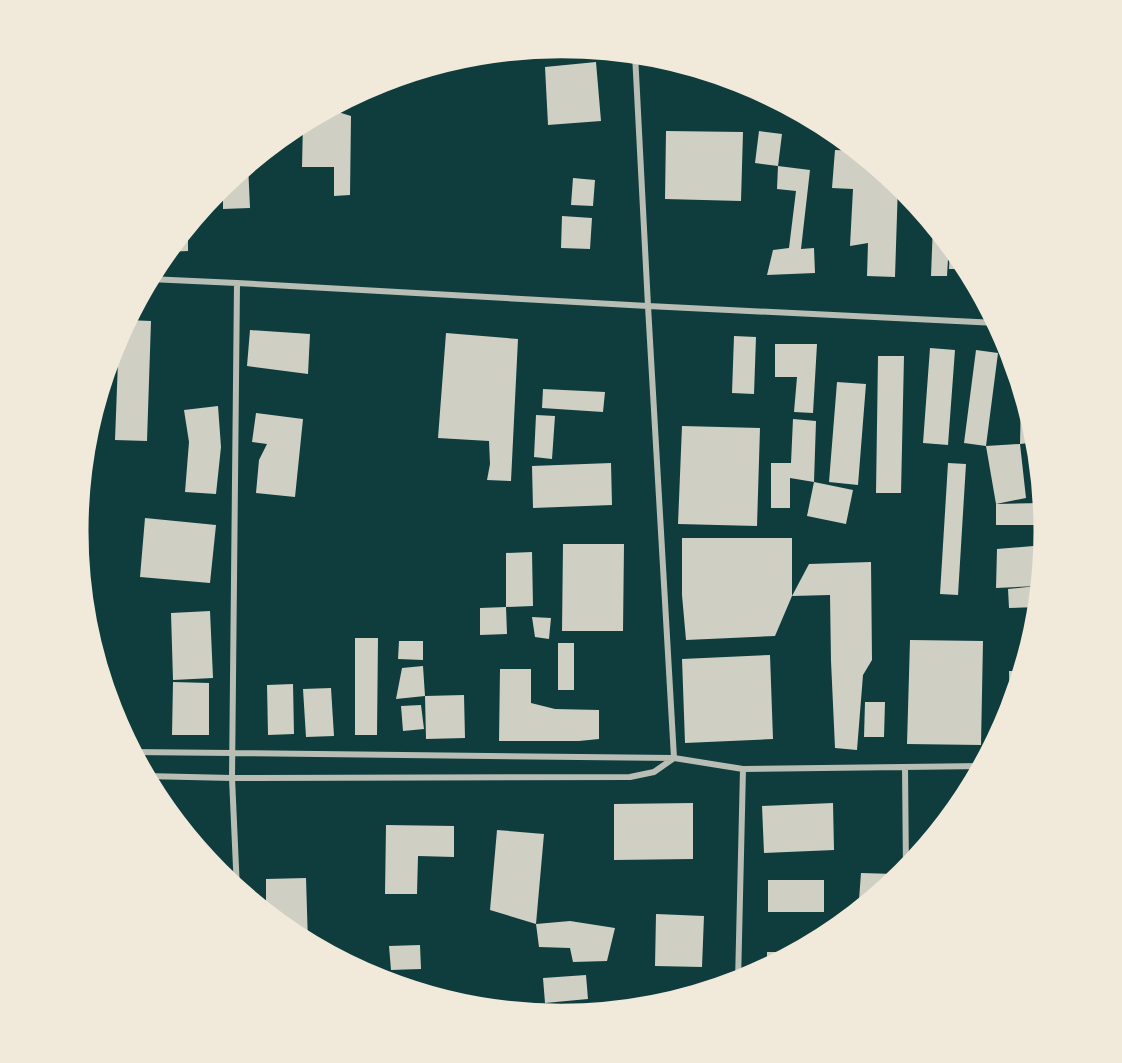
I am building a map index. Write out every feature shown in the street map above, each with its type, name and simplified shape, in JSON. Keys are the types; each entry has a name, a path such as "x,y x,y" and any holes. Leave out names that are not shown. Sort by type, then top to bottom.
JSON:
{"street":[{"path":"635,63 674,758"},
{"path":"159,279 987,323"},
{"path":"236,877 232,778 237,282"},
{"path":"141,752 674,758 742,769 974,766"},
{"path":"154,776 630,777 654,772 674,758"},
{"path":"905,767 906,857"},
{"path":"738,972 742,769"}],"building":[{"path":"596,62 601,121 548,125 545,67"},
{"path":"339,112 351,116 350,195 334,196 334,167 302,167 303,134"},
{"path":"666,131 743,132 741,201 665,199"},
{"path":"759,131 782,134 778,166 755,163"},
{"path":"835,150 844,150 898,197 895,277 867,276 868,243 850,246 853,189 832,188"},
{"path":"778,166 810,170 801,249 814,248 815,273 767,275 773,250 789,248 796,191 777,189"},
{"path":"248,175 250,208 223,209 223,198"},
{"path":"573,178 595,180 593,206 571,205"},
{"path":"562,216 592,218 590,249 561,248"},
{"path":"932,237 948,258 947,276 931,276"},
{"path":"188,239 188,251 179,251"},
{"path":"949,259 957,269 949,269"},
{"path":"136,320 151,321 147,441 115,440 118,363"},
{"path":"250,330 310,334 308,374 247,366"},
{"path":"446,333 518,339 511,481 487,480 490,464 489,441 438,438"},
{"path":"734,336 756,337 754,394 732,393"},
{"path":"775,344 817,344 813,413 794,412 797,377 775,377"},
{"path":"930,348 955,350 948,445 923,443"},
{"path":"976,350 998,353 986,446 964,443"},
{"path":"878,356 904,356 901,493 876,493"},
{"path":"837,382 866,384 858,485 829,482"},
{"path":"543,389 605,392 603,412 542,408"},
{"path":"218,406 221,447 216,494 185,492 189,442 184,410"},
{"path":"256,413 303,419 295,497 256,493 259,460 267,444 252,442"},
{"path":"536,415 555,416 552,459 534,457"},
{"path":"1021,416 1027,443 1020,444"},
{"path":"793,419 816,421 814,482 790,478 790,508 771,508 771,463 791,463"},
{"path":"682,426 760,428 757,526 678,524"},
{"path":"1020,444 1026,498 996,504 986,446"},
{"path":"611,463 612,505 533,508 532,466"},
{"path":"948,463 966,464 958,595 940,594"},
{"path":"814,482 853,490 846,524 807,516"},
{"path":"1034,503 1036,537 1035,525 996,525 996,504"},
{"path":"145,518 216,525 210,583 140,577"},
{"path":"682,538 792,538 792,596 775,636 686,640 682,595"},
{"path":"563,544 624,544 623,631 562,631"},
{"path":"1035,546 1032,586 996,588 997,549"},
{"path":"532,552 533,606 506,607 506,553"},
{"path":"871,562 872,660 863,675 857,750 835,748 830,595 792,596 809,564"},
{"path":"1032,586 1029,607 1009,608 1008,589"},
{"path":"506,607 507,634 480,635 480,608"},
{"path":"210,611 213,678 173,680 171,613"},
{"path":"532,617 551,618 549,639 535,637"},
{"path":"355,638 378,638 377,735 355,735"},
{"path":"910,640 983,641 981,745 907,744"},
{"path":"399,641 423,641 423,660 398,659"},
{"path":"558,643 574,643 574,690 558,690"},
{"path":"770,655 773,739 685,743 682,659"},
{"path":"423,666 425,696 396,699 402,668"},
{"path":"500,669 531,669 531,703 555,709 599,710 599,739 499,741"},
{"path":"1009,671 1014,671 1010,684 1009,686"},
{"path":"173,682 209,683 209,735 172,735"},
{"path":"293,684 294,734 268,735 267,685"},
{"path":"331,688 334,736 306,737 303,689"},
{"path":"464,695 465,738 426,739 425,696"},
{"path":"865,702 885,702 884,737 864,737"},
{"path":"421,705 424,729 403,731 401,706"},
{"path":"693,803 693,859 614,860 614,804"},
{"path":"833,803 834,850 764,853 762,806"},
{"path":"386,825 454,826 454,857 418,856 417,894 385,894"},
{"path":"497,830 544,834 536,924 490,910"},
{"path":"861,873 890,874 874,888 859,900"},
{"path":"306,878 308,932 266,903 266,879"},
{"path":"768,880 824,880 824,912 768,912"},
{"path":"656,914 704,916 702,967 655,966"},
{"path":"570,921 615,928 607,961 573,962 570,948 539,947 536,924"},
{"path":"420,945 421,969 391,970 389,946"},
{"path":"767,952 780,952 771,957 767,959"},
{"path":"586,975 588,999 545,1003 543,978"}]}
